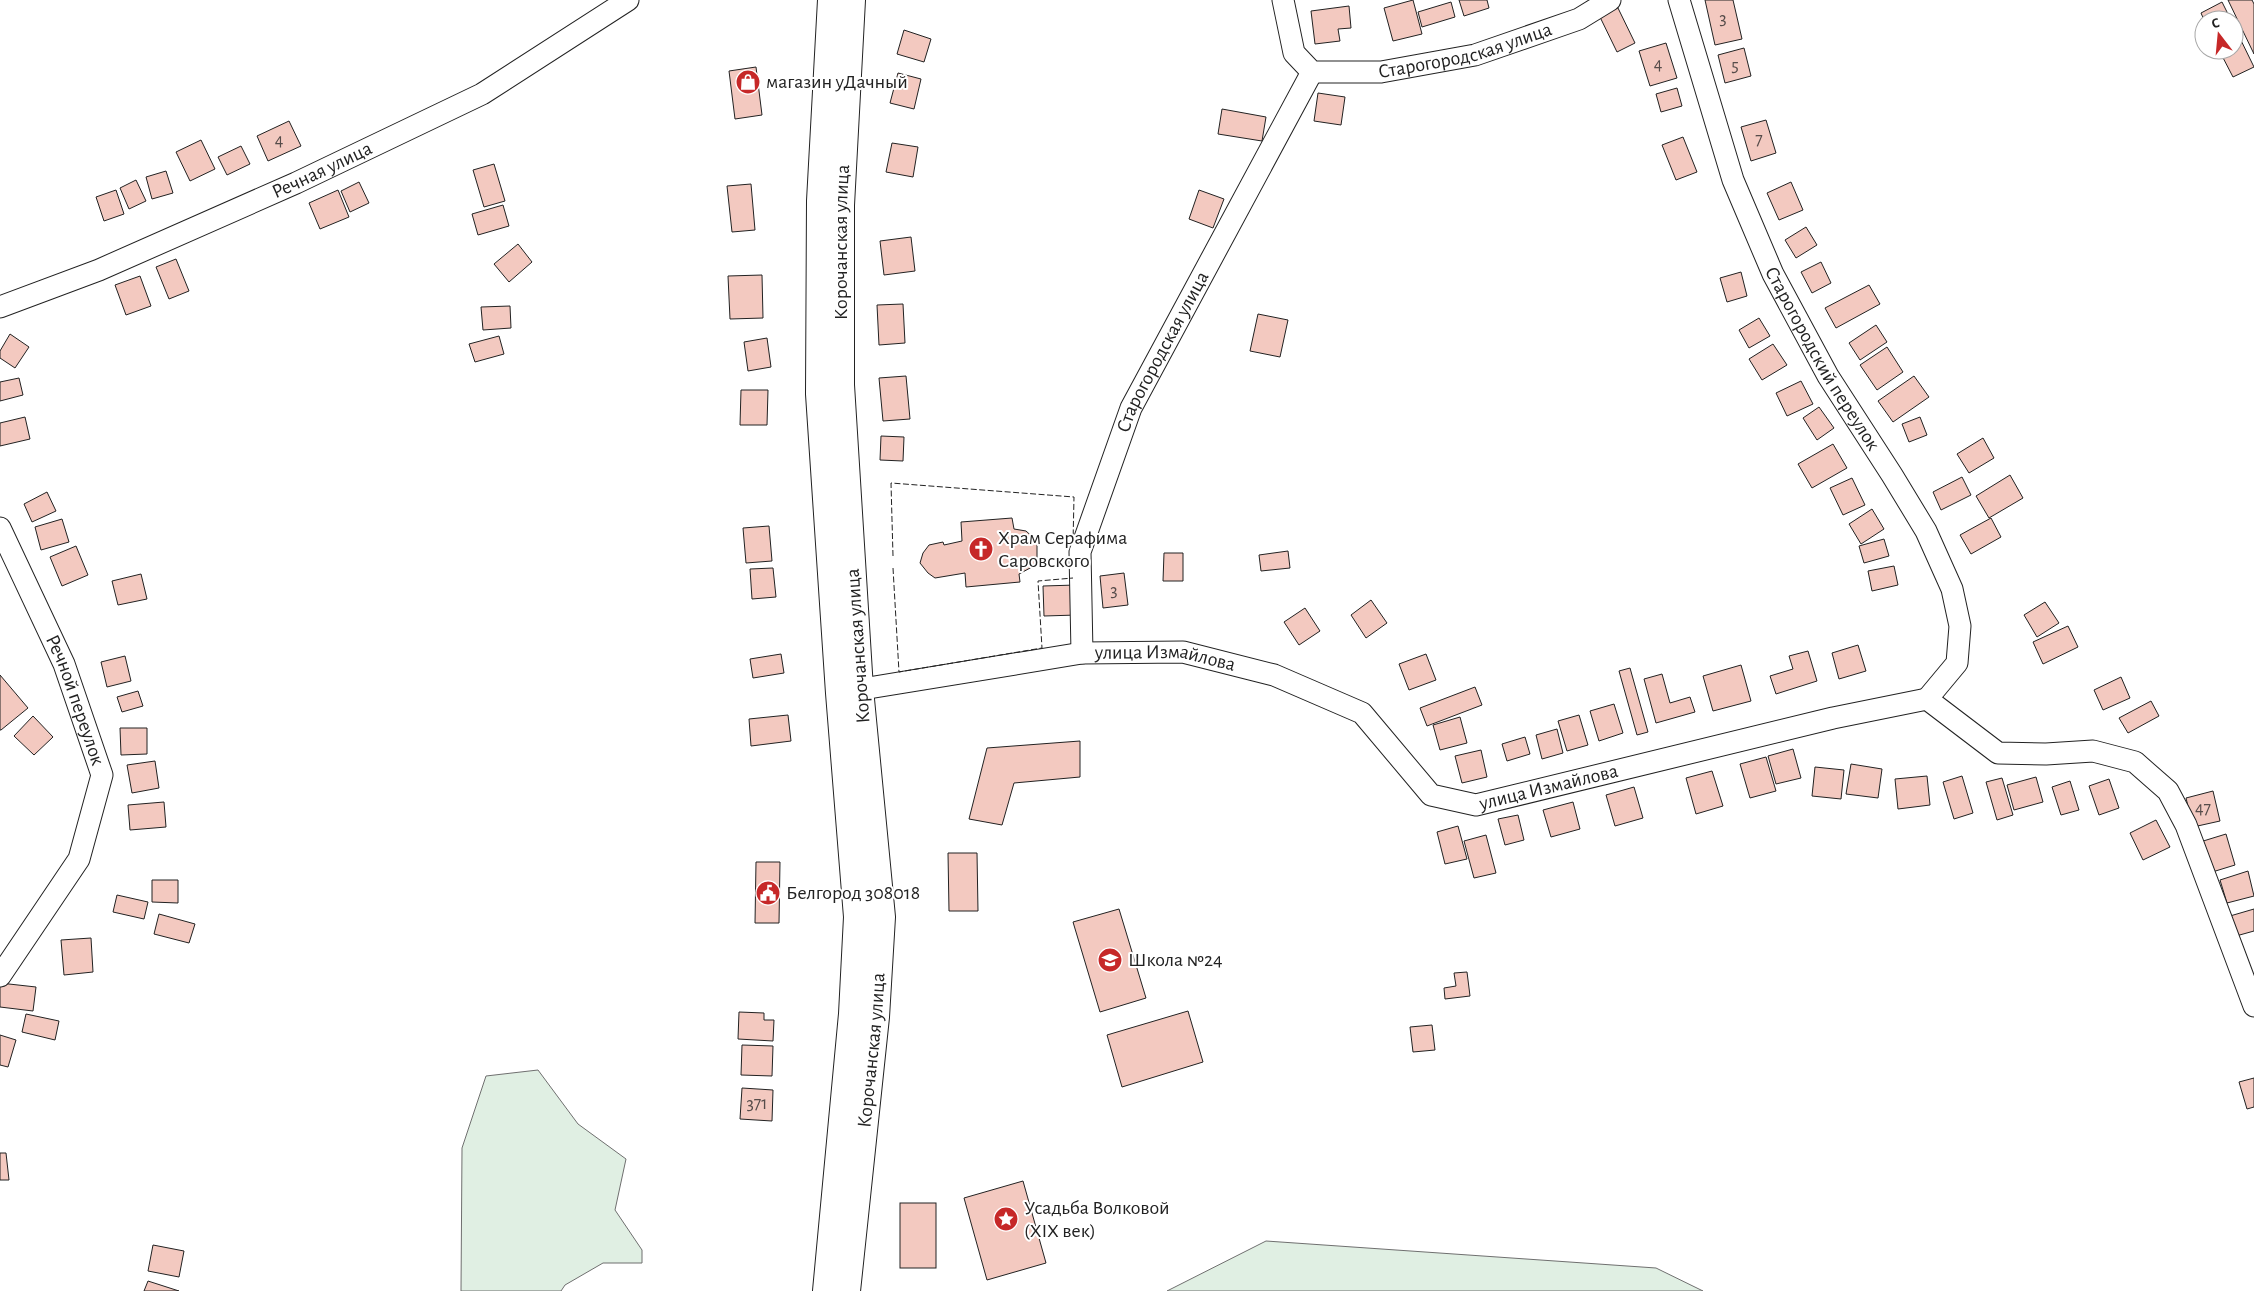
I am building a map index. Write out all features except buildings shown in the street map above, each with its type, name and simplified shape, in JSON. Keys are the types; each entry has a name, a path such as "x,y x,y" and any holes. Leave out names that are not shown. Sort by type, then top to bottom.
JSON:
{"main road":[{"name":"Корочанская улица","path":"831,0 820,201 819,394 849,691 882,917 876,1017 847,1291"},
{"name":"Корочанская улица","path":"826,1291 852,1024 858,918 849,691 841,385 841,205 852,0"}],"street":[{"name":"Речная улица","path":"0,307 99,270 296,183 482,94 628,0"},
{"path":"1283,0 1294,53 1312,72"},
{"name":"Старогородская улица","path":"1082,653 1080,552 1131,408 1312,72 1381,72 1475,55 1579,19 1610,0"},
{"name":"Старогородский переулок","path":"1679,0 1733,180 1773,274 1828,376 1926,531 1952,588 1960,626 1957,663 1927,699"},
{"name":"Речной переулок","path":"0,528 64,664 102,775 79,859 0,976"},
{"name":"улица Измайлова","path":"849,691 1082,653 1183,652 1274,675 1362,713 1431,795 1476,805 1833,718 1927,699"},
{"path":"1927,699 1998,753 2046,754 2093,751 2135,762 2168,791 2186,825 2254,1006"}],"green space":[{"path":"538,1070 578,1124 626,1159 615,1210 642,1250 642,1263 603,1263 565,1285 561,1291 461,1291 462,1148 486,1076"},
{"path":"1266,1241 1656,1268 1703,1291 1167,1291"}],"fence":[{"path":"893,556 891,483 1074,497 1073,543"},
{"path":"893,568 899,672 1042,648 1038,581 1073,578"}],"place":[{"name":"магазин уДачный","path":"748,82"},
{"name":"Храм Серафима Саровского","path":"981,549"},
{"name":"Белгород 308018","path":"768,893"},
{"name":"Школа №24","path":"1110,960"},
{"name":"Усадьба Волковой (XIX век)","path":"1006,1219"}]}
